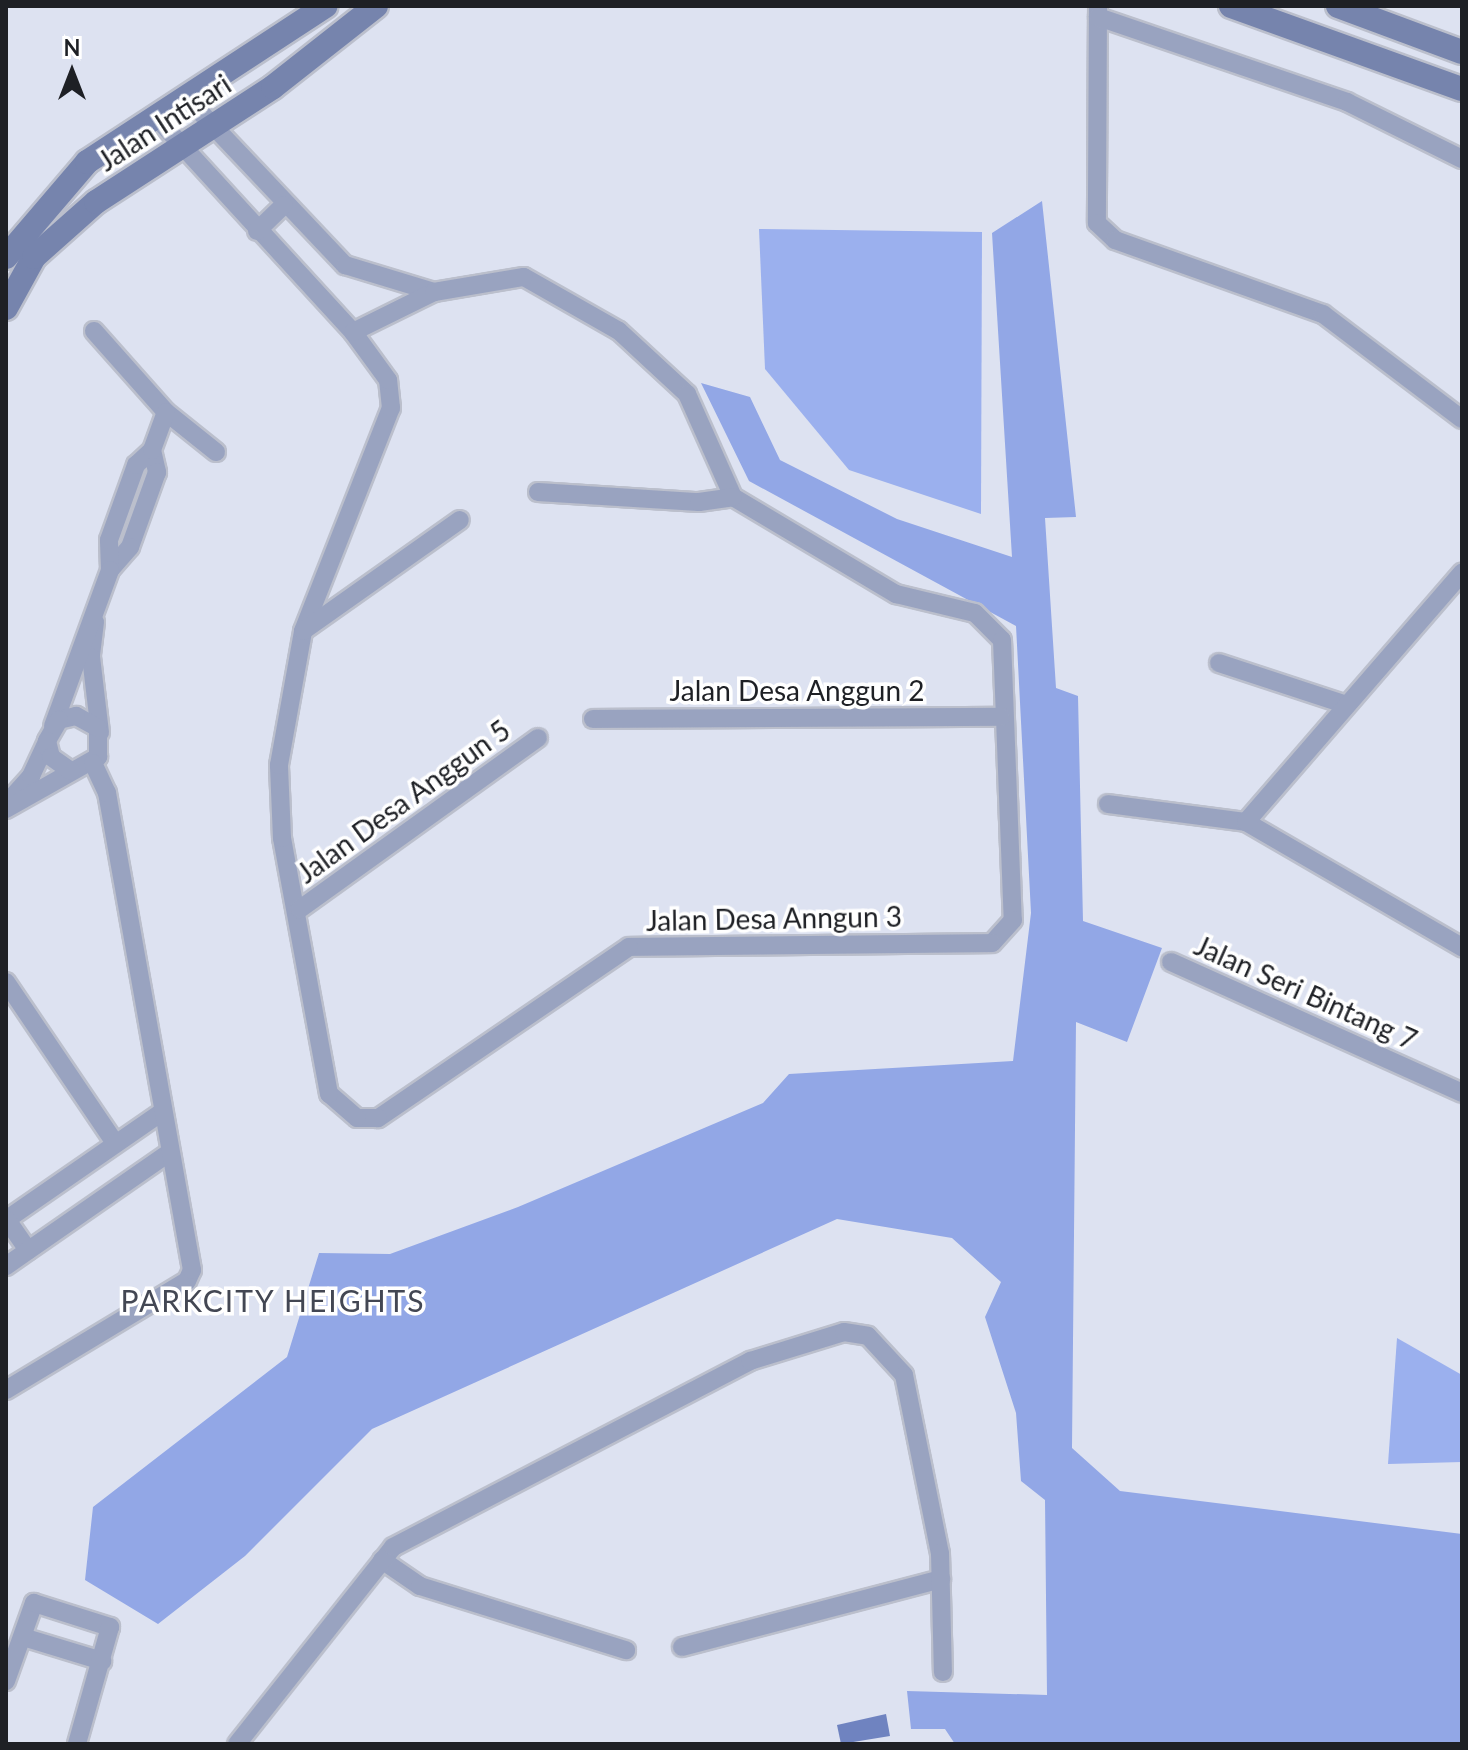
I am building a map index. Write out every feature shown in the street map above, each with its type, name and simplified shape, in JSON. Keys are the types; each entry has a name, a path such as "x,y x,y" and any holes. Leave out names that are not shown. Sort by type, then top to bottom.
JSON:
{"street":[{"name":"Jalan Intisari","path":"6,257 87,162 325,6"},
{"name":"Jalan Intisari","path":"6,308 34,257 67,226 331,46 376,6"},
{"path":"1231,6 1462,89"},
{"path":"1338,6 1462,52"},
{"path":"1462,159 1347,102 1098,12 1095,138 1097,223 1115,240 1323,314 1462,419"},
{"path":"185,96 284,205 345,265 434,292"},
{"name":"Jalan Desa Anngun 3","path":"155,116 257,231 353,332 388,380 391,408 303,631 279,765 282,838 300,909 329,1094 357,1118 378,1118 629,947 992,943 1005,935 1014,878 1001,717 1002,640 975,613 896,594 733,497"},
{"path":"257,231 284,205"},
{"path":"353,332 434,292 524,277 619,331 687,394 733,497 699,502 538,492"},
{"path":"94,331 166,412 216,452"},
{"path":"6,807 31,776 50,734 110,570 130,547 153,484 152,450 166,412"},
{"path":"303,631 460,520"},
{"path":"1246,822 1344,704 1462,573"},
{"path":"6,1390 187,1281 191,1256 162,1112 107,793 93,763 101,735 91,657 97,608"},
{"path":"1219,663 1344,704"},
{"path":"50,734 84,717 101,735"},
{"name":"Jalan Desa Anggun 2","path":"593,719 1001,717"},
{"path":"50,734 51,757 71,771"},
{"name":"Jalan Desa Anggun 5","path":"300,909 538,738"},
{"path":"6,807 71,771 93,763"},
{"path":"1108,804 1246,822 1462,947"},
{"name":"Jalan Seri Bintang 7","path":"1171,962 1462,1093"},
{"path":"6,982 115,1143"},
{"path":"28,1250 6,1220 162,1112"},
{"path":"6,1266 170,1152"},
{"path":"237,1744 382,1560 419,1530 750,1361 856,1332 904,1375 941,1579 943,1672"},
{"path":"382,1560 420,1586 626,1650"},
{"path":"682,1647 941,1579"},
{"path":"6,1681 34,1603 110,1627 77,1744"},
{"path":"59,1648 70,1615"},
{"path":"23,1637 102,1661"}],"shaded area":[{"path":"1042,201 1076,517 1045,518 1056,688 1078,696 1083,921 1162,948 1127,1042 1076,1022 1072,1448 1120,1491 1462,1534 1462,1744 955,1744 945,1729 911,1729 907,1691 1047,1695 1045,1500 1021,1481 1016,1413 985,1317 1001,1282 952,1238 837,1219 372,1429 245,1556 158,1624 85,1580 93,1507 287,1357 319,1253 390,1254 518,1207 763,1103 789,1074 1013,1061 1031,913 1016,626 749,481 701,383 750,397 780,460 897,519 1012,557 992,233"},
{"path":"759,229 982,232 981,514 849,470 765,369"},
{"path":"1397,1338 1462,1375 1462,1462 1388,1464"},
{"path":"886,1714 890,1736 841,1744 837,1725"}],"district":[{"name":"PARKCITY HEIGHTS","path":"273,1300"}]}
